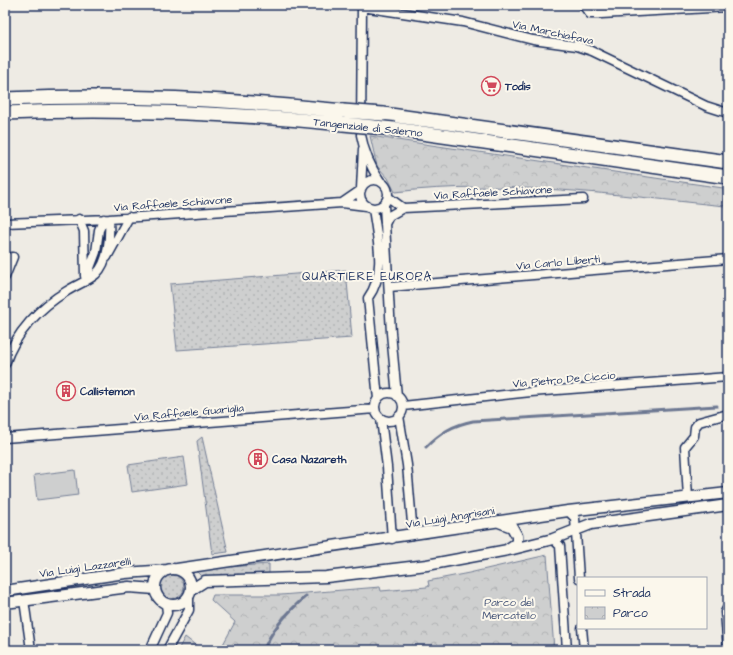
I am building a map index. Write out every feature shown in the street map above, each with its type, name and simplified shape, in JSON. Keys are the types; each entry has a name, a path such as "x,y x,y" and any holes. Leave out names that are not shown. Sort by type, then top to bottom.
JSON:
{"highway":[{"name":"Tangenziale di Salerno","path":"5,99 145,98 234,101 383,114 728,162"},
{"name":"Tangenziale di Salerno","path":"5,113 96,111 196,113 343,124 394,129 728,177"}],"street":[{"path":"583,5 590,14 728,7"},
{"path":"362,6 360,105 363,146 361,190 362,202 370,207 384,205"},
{"name":"Via Marchiafava","path":"362,6 463,22 533,40 577,46 592,50 706,106 728,113"},
{"path":"363,146 376,175 386,186 388,197 384,205 391,333 397,396 402,406 402,412 392,421 381,419"},
{"path":"342,203 361,190 369,181 380,181"},
{"path":"385,224 390,216 403,208 388,197"},
{"name":"Via Raffaele Schiavone","path":"403,208 583,198"},
{"name":"Via Raffaele Schiavone","path":"5,223 107,219 342,203 370,207"},
{"path":"370,207 379,276 375,288 368,298 378,398 375,409 381,419 387,467 392,539"},
{"path":"5,364 16,340 44,306 96,274 118,240 129,217"},
{"path":"80,219 84,230 85,281"},
{"path":"100,268 105,256 107,219"},
{"path":"85,281 96,252 99,230 107,219"},
{"path":"5,277 9,258"},
{"name":"Via Carlo Liberti","path":"389,287 728,260"},
{"name":"Via Pietro De Ciccio","path":"402,406 531,392 728,377"},
{"path":"378,398 388,393 397,396"},
{"name":"Via Raffaele Guariglia","path":"5,438 375,409"},
{"path":"688,498 685,447 694,436 696,424 701,421 728,414"},
{"path":"399,416 406,464 413,535"},
{"name":"Via Luigi Angrisani","path":"173,569 392,539 496,521 568,511 728,493"},
{"path":"167,650 188,610 190,593 190,579 173,569 157,579 155,589 158,598 166,604 176,606 186,600 190,593 205,581 326,577 427,566 503,552 553,539 591,524 728,505"},
{"path":"568,511 575,518 579,577"},
{"path":"496,521 510,525 517,536 517,543 503,552"},
{"path":"553,539 560,546 567,650"},
{"name":"Via Luigi Lazzarelli","path":"5,591 125,573 173,569"},
{"path":"5,603 129,587 155,589"},
{"path":"24,600 31,650"},
{"path":"150,650 167,613 166,604"},
{"path":"728,607 725,612 728,650"},
{"path":"582,629 584,650"}],"green space":[{"path":"370,136 723,188 725,206 602,193 519,188 436,188 395,192 388,178 377,166"},
{"path":"346,270 352,338 177,350 170,284"},
{"path":"202,437 228,552 212,554 197,441"},
{"path":"184,457 188,484 132,492 128,465"},
{"path":"75,470 78,495 37,500 34,475"},
{"name":"Parco del Mercatello","path":"547,555 554,650 220,650 235,622 211,600 213,595 281,595 380,587 381,591 427,587 429,586 428,581"},
{"path":"269,564 269,575 202,577 198,573 201,569"},
{"path":"172,575 177,576 183,582 183,592 177,598 172,599 167,598 161,592 160,587 161,582 167,576"},
{"path":"185,637 202,650 178,650"}],"waterway":[{"path":"426,447 447,430 473,421 717,406"},
{"path":"264,650 276,627 306,596"}],"place":[{"name":"Todis","path":"491,86"},
{"name":"Callistemon","path":"66,391"},
{"name":"Casa Nazareth","path":"258,459"}],"district":[{"name":"QUARTIERE EUROPA","path":"367,276"}]}
